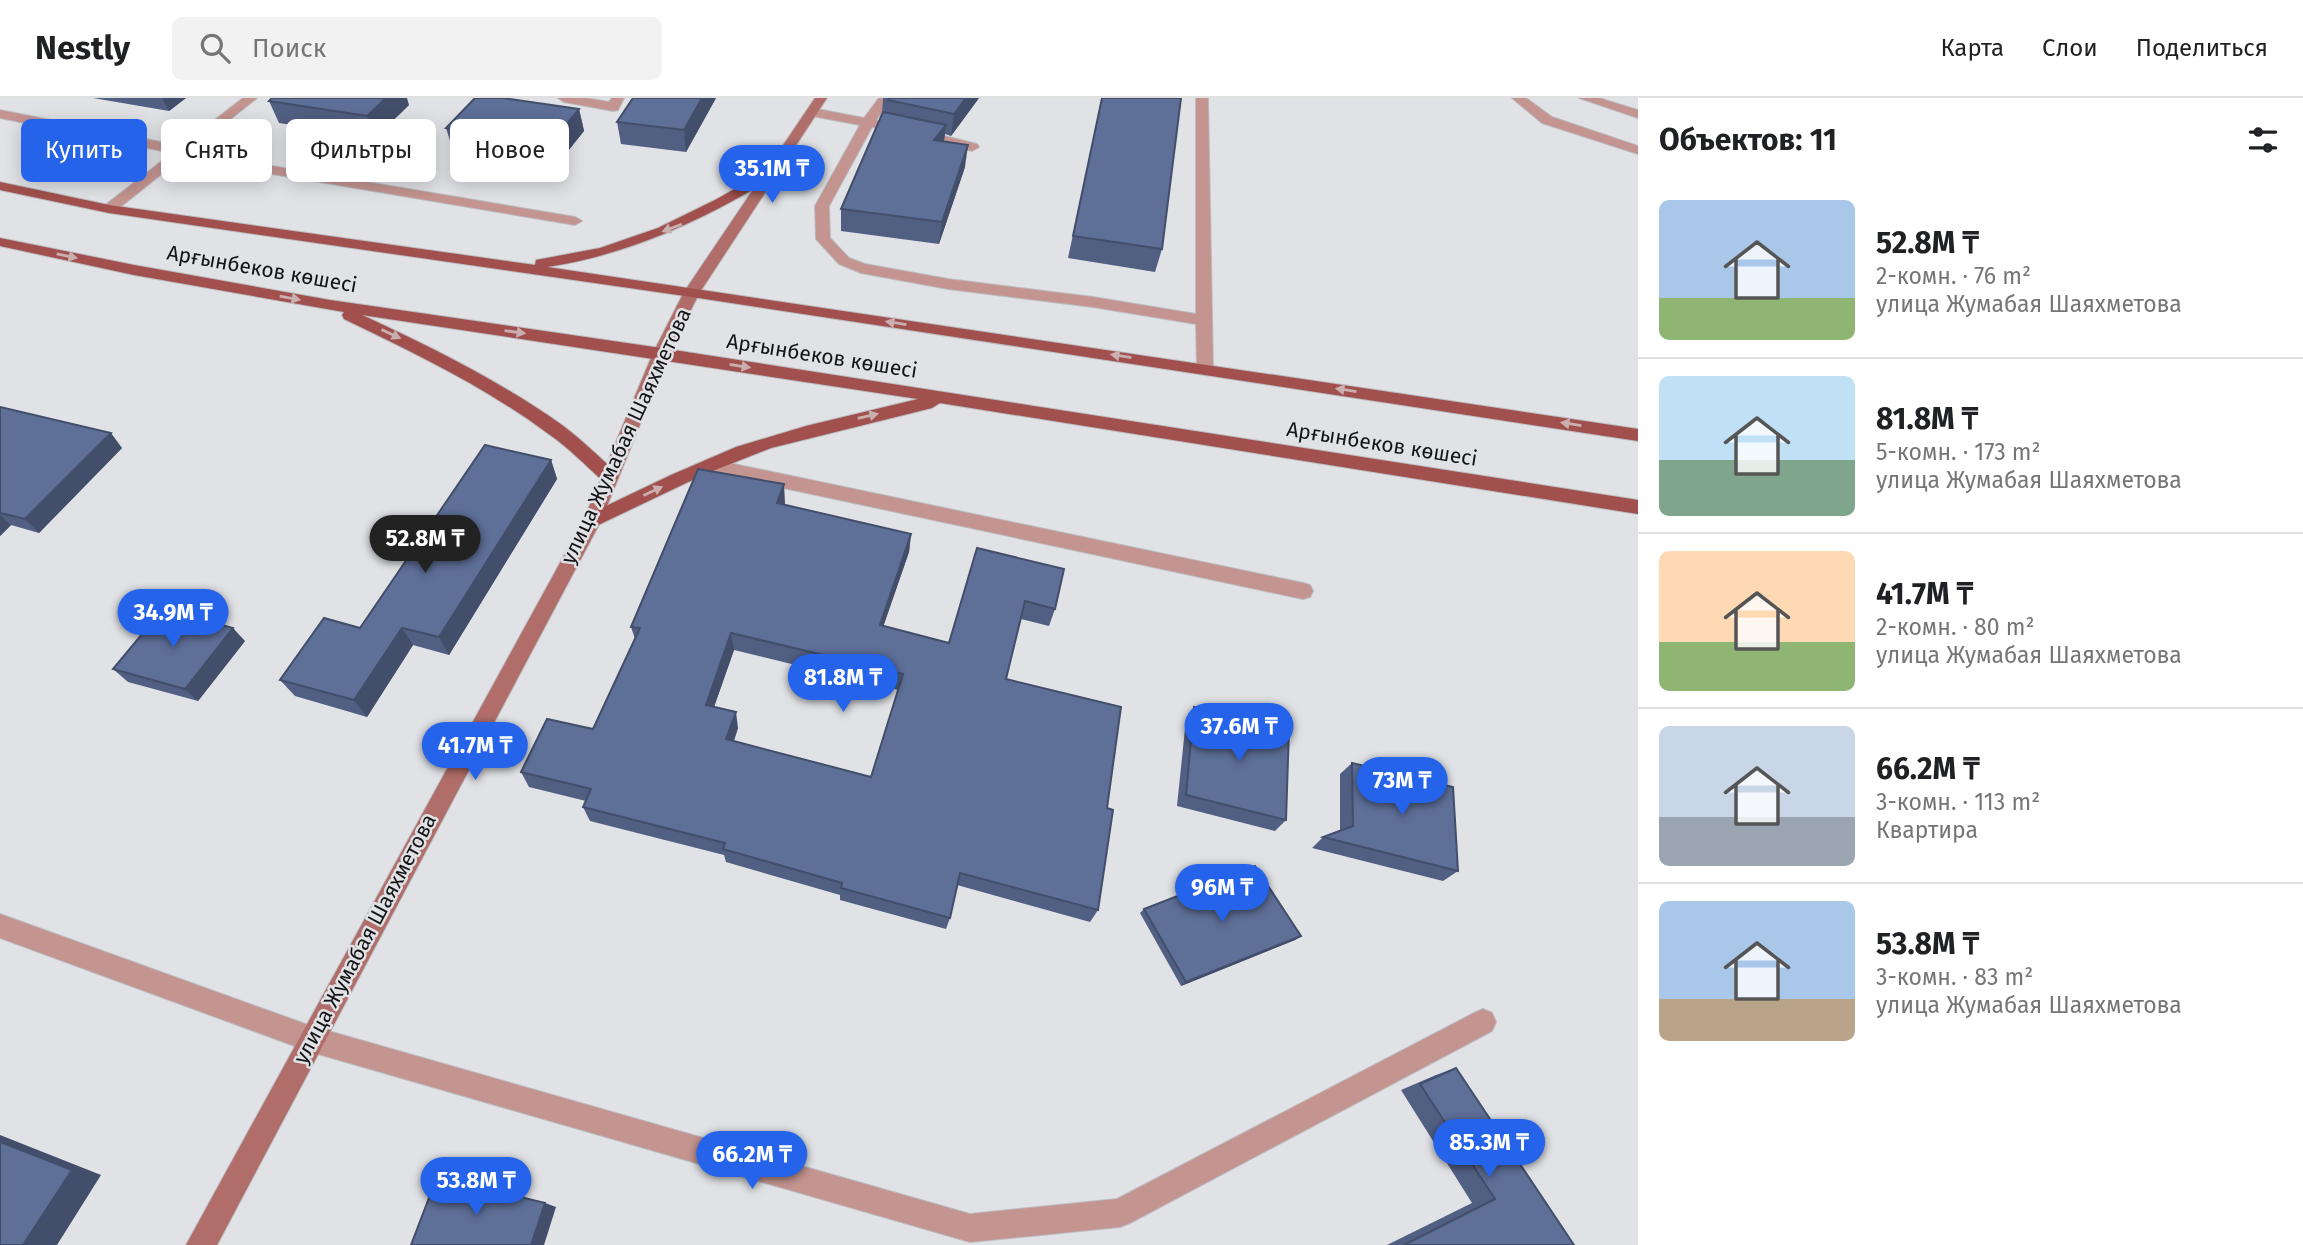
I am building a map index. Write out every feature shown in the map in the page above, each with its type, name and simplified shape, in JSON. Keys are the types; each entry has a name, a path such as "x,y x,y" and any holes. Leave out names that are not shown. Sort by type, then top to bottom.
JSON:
{"main road":[{"path":"504,266 573,260 632,243 727,202 774,171"},
{"name":"Арғынбеков көшесі","path":"0,186 109,209 692,292 1638,435"},
{"name":"Арғынбеков көшесі","path":"0,242 134,270 330,305 1638,507"},
{"path":"330,305 414,345 497,391 557,431 609,476"},
{"path":"592,521 762,445 824,426 944,399"}],"street":[{"path":"224,119 251,98"},
{"path":"564,98 613,107 618,98"},
{"name":"улица Жумабая Шаяхметова","path":"201,1245 592,521 661,354 692,292 821,98"},
{"path":"886,98 868,122 822,206 823,239 844,261 861,268 948,284 1093,302 1204,320"},
{"path":"1202,98 1205,369"},
{"path":"1518,98 1547,120 1638,150"},
{"path":"1585,98 1638,114"},
{"path":"812,112 868,122 972,147"},
{"path":"0,114 161,147"},
{"path":"109,209 161,168"},
{"path":"272,170 575,221"},
{"path":"710,466 1303,590"},
{"path":"0,926 311,1039 970,1228 1120,1213 1483,1022"}],"building":[{"path":"272,98 386,98 367,116 269,101"},
{"path":"475,98 503,98 579,109 569,121 569,119 455,119"},
{"path":"633,98 702,98 684,130 617,122"},
{"path":"966,98 954,114 888,100"},
{"path":"1102,98 1181,98 1162,249 1073,236"},
{"path":"883,112 946,125 934,140 968,145 942,222 841,209"},
{"path":"0,407 111,433 25,519 0,513"},
{"path":"485,445 551,460 439,637 402,628 354,700 280,680 324,618 360,628"},
{"path":"698,469 784,484 777,503 911,534 880,625 949,643 977,548 1064,569 1055,609 1025,601 1006,679 1121,707 1107,808 1113,810 1098,910 960,873 950,918 841,888 842,883 723,849 725,843 583,807 591,789 521,772 547,719 593,729 640,628 631,627","holes":["731,633 903,674 871,777 726,739 736,712 706,705"]},
{"path":"163,609 233,628 185,689 113,669"},
{"path":"1194,707 1289,729 1286,820 1186,795"},
{"path":"1352,763 1453,787 1458,871 1323,837 1353,826"},
{"path":"1255,866 1301,936 1186,982 1144,909"},
{"path":"1456,1068 1574,1245 1404,1245 1495,1199 1420,1084"},
{"path":"0,1142 72,1170 23,1245 0,1245"},
{"path":"437,1177 545,1203 531,1245 411,1245"}]}
